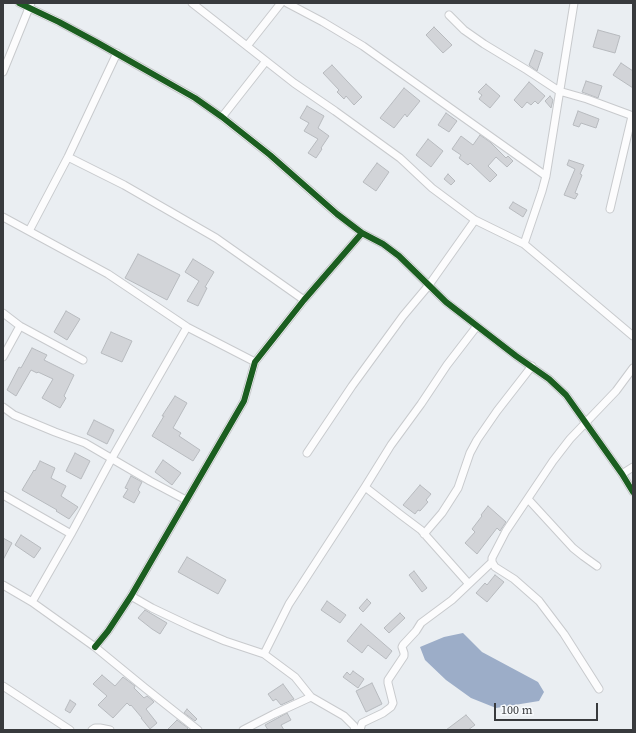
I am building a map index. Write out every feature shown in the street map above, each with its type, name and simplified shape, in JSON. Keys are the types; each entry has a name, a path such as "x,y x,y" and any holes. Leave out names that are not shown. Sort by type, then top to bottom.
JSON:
{"street":[{"path":"18,3 30,5 195,98 222,117 362,233 383,244 399,256 446,302 549,379 566,395 633,492"},
{"path":"192,3 294,83 400,158 432,188 475,220 524,244 633,336"},
{"path":"247,46 281,3"},
{"path":"287,3 363,46 546,176"},
{"path":"524,244 546,176 574,3"},
{"path":"3,72 30,5"},
{"path":"449,15 464,30 484,44 559,91 633,116 610,209"},
{"path":"29,230 68,157 117,53"},
{"path":"222,117 266,61"},
{"path":"68,157 131,189 216,238 304,300"},
{"path":"3,217 108,274 187,327 255,362"},
{"path":"307,453 352,386 403,316 429,285 475,220"},
{"path":"95,647 108,631 131,596 244,401 255,362 304,300 362,233"},
{"path":"3,313 20,326 83,360"},
{"path":"3,357 20,326"},
{"path":"264,654 289,604 391,445 477,326"},
{"path":"32,602 187,327"},
{"path":"424,534 442,513 458,488 470,453 477,440 497,411 532,366"},
{"path":"360,730 362,723 391,707 393,703 388,680 404,656 403,645 421,623 452,600 492,562 493,555 506,531 553,461 570,439 616,391 633,368"},
{"path":"3,407 14,415 85,443 186,500"},
{"path":"622,474 633,467"},
{"path":"365,487 424,534 469,584"},
{"path":"3,495 71,534"},
{"path":"528,499 573,548 597,566"},
{"path":"492,562 495,567 514,579 539,601 564,634 599,689"},
{"path":"3,585 32,602 95,647 198,730"},
{"path":"131,596 192,627 264,654 295,677 311,697 344,716 354,726 355,730"},
{"path":"3,686 70,730"},
{"path":"243,730 311,697"},
{"path":"92,730 95,728 100,728 110,730"}],"water":[{"path":"463,633 482,652 538,682 544,692 539,701 496,708 471,698 446,680 425,660 420,647 444,637"}],"building":[{"path":"434,27 452,45 443,53 426,35"},
{"path":"598,30 620,36 615,53 593,47"},
{"path":"535,50 543,53 537,71 529,65"},
{"path":"621,63 633,71 633,88 613,75"},
{"path":"332,65 362,97 354,105 346,96 344,99 337,92 339,90 323,73"},
{"path":"586,81 602,86 598,98 582,92"},
{"path":"529,82 545,96 538,104 535,101 531,105 527,102 522,108 514,100"},
{"path":"486,84 500,96 490,108 479,99 482,95 478,92"},
{"path":"404,88 420,101 407,117 405,114 394,128 380,118"},
{"path":"550,96 553,100 551,108 545,101"},
{"path":"307,106 324,116 318,128 329,136 316,158 308,153 318,139 304,131 309,123 300,118"},
{"path":"578,111 599,119 596,128 581,123 579,127 573,125"},
{"path":"446,113 457,121 449,132 438,125"},
{"path":"480,135 490,142 506,158 508,156 513,161 507,167 496,157 488,166 497,175 490,182 470,163 468,165 459,158 461,155 452,149 461,136 473,145"},
{"path":"428,139 443,151 431,167 416,155"},
{"path":"569,160 584,165 575,193 578,194 575,199 564,195 575,169 567,165"},
{"path":"377,163 389,172 376,191 363,182"},
{"path":"448,174 455,181 451,185 444,179"},
{"path":"513,202 527,210 523,217 509,208"},
{"path":"138,254 180,275 167,300 125,278"},
{"path":"193,259 214,272 205,287 207,288 198,306 187,301 199,281 185,272"},
{"path":"66,311 80,319 67,340 54,332"},
{"path":"111,332 132,341 122,362 101,353"},
{"path":"32,348 47,355 44,360 74,375 64,396 66,398 60,408 42,398 53,379 38,372 37,373 31,370 16,396 7,390 19,367 21,368"},
{"path":"175,396 187,403 173,428 181,433 179,436 200,450 193,461 152,436 164,416 162,416"},
{"path":"94,420 114,430 107,444 87,434"},
{"path":"75,453 90,461 81,479 66,471"},
{"path":"163,460 181,473 172,485 155,472"},
{"path":"40,461 55,468 51,478 66,486 61,496 78,507 69,519 56,511 57,510 22,490"},
{"path":"131,476 142,482 138,490 140,492 134,503 123,497 128,489 125,488"},
{"path":"420,485 431,494 426,500 428,502 415,514 403,505"},
{"path":"488,506 506,522 500,531 497,528 477,554 465,543 475,532 472,529"},
{"path":"21,535 41,548 34,558 15,545"},
{"path":"3,538 12,543 3,560"},
{"path":"187,557 226,580 218,594 178,572"},
{"path":"414,571 427,588 422,592 409,575"},
{"path":"495,575 504,582 487,602 476,593 485,583 487,585"},
{"path":"367,599 371,603 363,612 359,608"},
{"path":"327,601 346,615 340,623 321,610"},
{"path":"145,610 167,623 160,634 138,618"},
{"path":"400,613 405,618 389,633 384,628"},
{"path":"361,624 392,651 386,659 368,645 362,653 347,641"},
{"path":"353,671 364,679 358,688 343,677 347,672 350,675"},
{"path":"102,675 115,686 123,677 135,686 134,688 144,698 147,696 152,700 154,702 146,709 157,723 150,729 131,705 130,706 127,703 113,718 98,705 107,696 93,684"},
{"path":"372,683 382,704 366,712 356,691"},
{"path":"283,684 294,699 281,705 276,699 273,701 268,694"},
{"path":"70,700 76,704 70,713 65,710"},
{"path":"187,709 197,719 195,721 184,713"},
{"path":"287,713 291,720 281,725 284,730 268,730 265,725"},
{"path":"466,715 475,725 468,730 446,730"},
{"path":"177,720 188,728 186,730 167,730"}],"cycle path":[{"path":"19,3 98,43 195,98 222,117 270,155 337,214 362,233 383,244 399,256 446,302 516,356 549,379 566,395 633,492"},
{"path":"95,647 108,631 131,596 244,401 255,362 304,300 362,233"}]}
